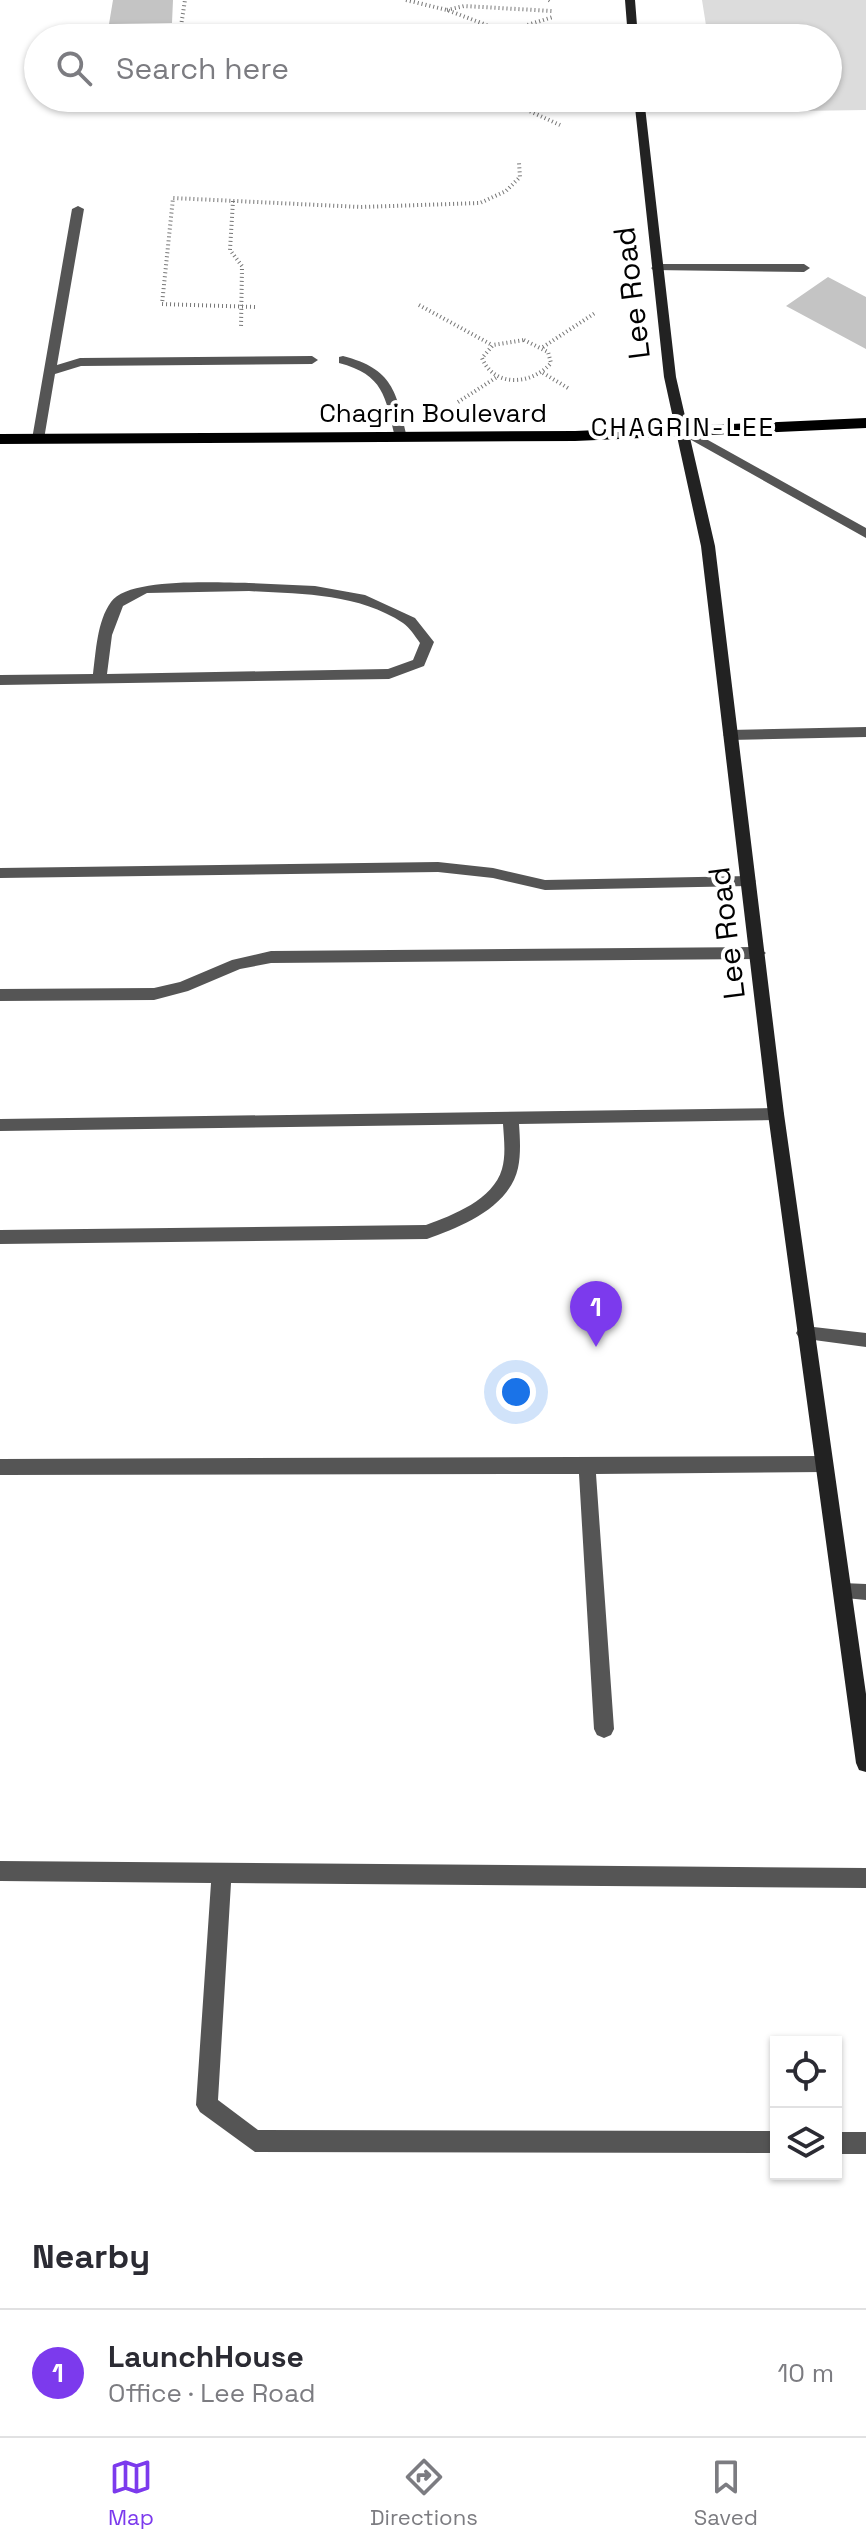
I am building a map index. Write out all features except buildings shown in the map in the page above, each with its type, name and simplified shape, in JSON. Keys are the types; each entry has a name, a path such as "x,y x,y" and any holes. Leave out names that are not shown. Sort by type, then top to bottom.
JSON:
{"main road":[{"path":"630,0 632,24"},
{"name":"Lee Road","path":"640,112 670,377 708,546 776,1114 866,1763"},
{"name":"Chagrin Boulevard","path":"0,439 575,436 866,423"}],"street":[{"path":"38,439 78,209"},
{"path":"657,268 804,268"},
{"path":"52,371 80,362 312,360"},
{"path":"343,360 367,365 387,382 401,437"},
{"path":"681,429 866,534"},
{"path":"0,680 99,679 389,674 419,663 427,642 410,621 360,598 315,590 249,587 145,589 117,603 105,635 99,679"},
{"path":"730,735 866,732"},
{"path":"0,873 438,867 493,873 545,885 749,881"},
{"path":"0,995 154,994 183,987 237,964 271,957 758,953"},
{"path":"0,1125 776,1114"},
{"path":"0,1237 427,1232 459,1220 493,1195 509,1174 511,1118"},
{"path":"805,1333 866,1340"},
{"path":"0,1467 824,1464"},
{"path":"587,1466 604,1729"},
{"path":"842,1591 866,1592"},
{"path":"0,1871 866,1878"},
{"path":"222,1873 207,2105 255,2141 770,2142"},
{"path":"842,2143 866,2143"}],"path":[{"path":"181,24 185,0"},
{"path":"406,0 447,10 484,24"},
{"path":"464,6 468,0"},
{"path":"447,10 464,6 552,14 526,24"},
{"path":"532,112 560,125"},
{"path":"255,307 162,304 173,198 361,207 480,203 506,191 520,177 519,163"},
{"path":"233,201 230,250 242,266 240,332"},
{"path":"419,305 493,345"},
{"path":"543,347 551,363 543,373 526,380 497,377 484,365 482,358 493,345 512,339 543,347 595,313"},
{"path":"543,373 568,388"},
{"path":"458,402 497,377"}],"shaded area":[{"path":"702,0 866,0 866,110 842,110 842,24 706,24"}],"place":[{"name":"LaunchHouse","path":"596,1347"}],"district":[{"name":"CHAGRIN-LEE","path":"683,427"}]}
